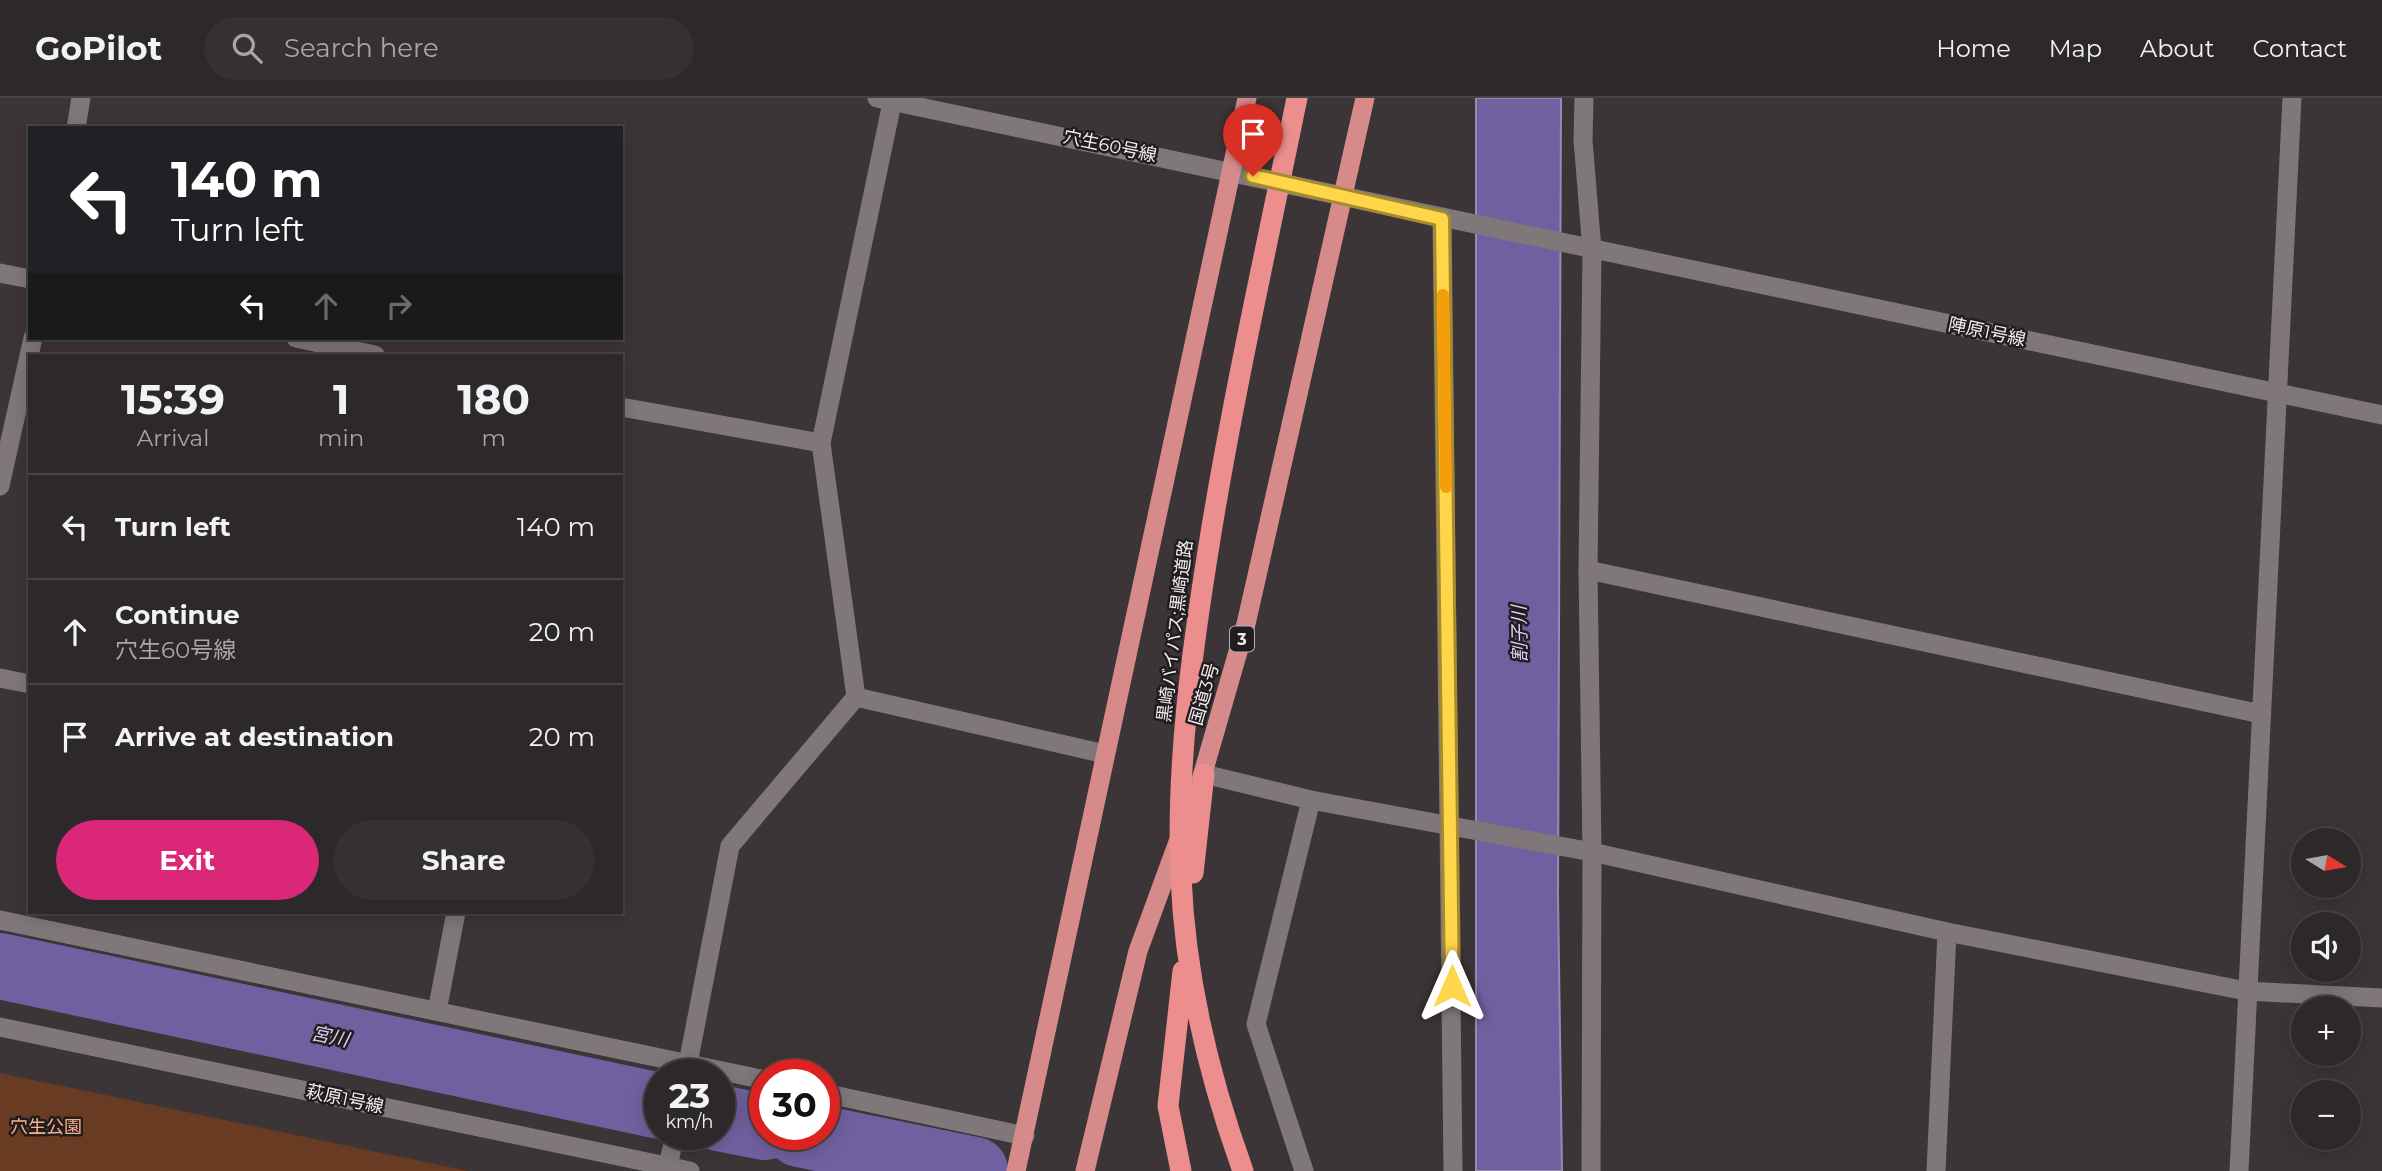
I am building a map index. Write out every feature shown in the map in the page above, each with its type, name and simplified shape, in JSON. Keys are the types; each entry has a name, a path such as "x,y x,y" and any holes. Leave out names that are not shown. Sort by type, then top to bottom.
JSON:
{"highway":[{"path":"1016,1171 1247,98"},
{"name":"黒崎バイパス;黒崎道路","path":"1243,1171 1222,1112 1195,1001 1181,878 1182,766 1196,622 1227,433 1297,98"},
{"name":"国道3号","path":"1085,1171 1118,1021 1138,951 1204,774 1246,624 1365,98"},
{"name":"3","path":"1181,1171 1168,1106 1204,774"}],"street":[{"path":"76,126 81,98"},
{"path":"1584,98 1583,140 1592,250 1583,852 1591,1171"},
{"path":"2239,1171 2292,98"},
{"path":"689,1059 730,846 856,697 821,443 888,99"},
{"name":"穴生60号線","path":"888,99 1342,194 1450,220"},
{"path":"1450,220 1457,828 1453,1171"},
{"name":"陣原1号線","path":"1450,220 2382,415"},
{"path":"0,273 28,279"},
{"path":"305,340 370,354"},
{"path":"0,486 28,360"},
{"path":"623,407 821,443"},
{"path":"1588,570 2261,714"},
{"path":"0,678 28,684"},
{"path":"856,697 1104,754"},
{"path":"1204,774 1311,800 1583,852 1947,932 2246,991 2382,998"},
{"path":"1304,1171 1256,1024 1311,800"},
{"path":"437,1011 456,914"},
{"path":"0,920 437,1011 644,1059"},
{"path":"1936,1171 1947,932"},
{"name":"萩原1号線","path":"0,1027 671,1155 690,1171"},
{"path":"840,1096 1025,1136"}],"green space":[{"name":"穴生公園","path":"0,1073 468,1171 0,1171"}],"water":[{"name":"割子川","path":"1476,98 1561,98 1558,896 1562,1171 1476,1171"}],"waterway":[{"name":"宮川","path":"0,966 644,1103"},
{"name":"宮川","path":"735,1121 749,1124"},
{"name":"宮川","path":"840,1142 975,1170"}],"slow traffic":[{"path":"1443,295 1446,487"}],"route":[{"path":"1253,176 1342,194 1442,219 1452,986"}]}
